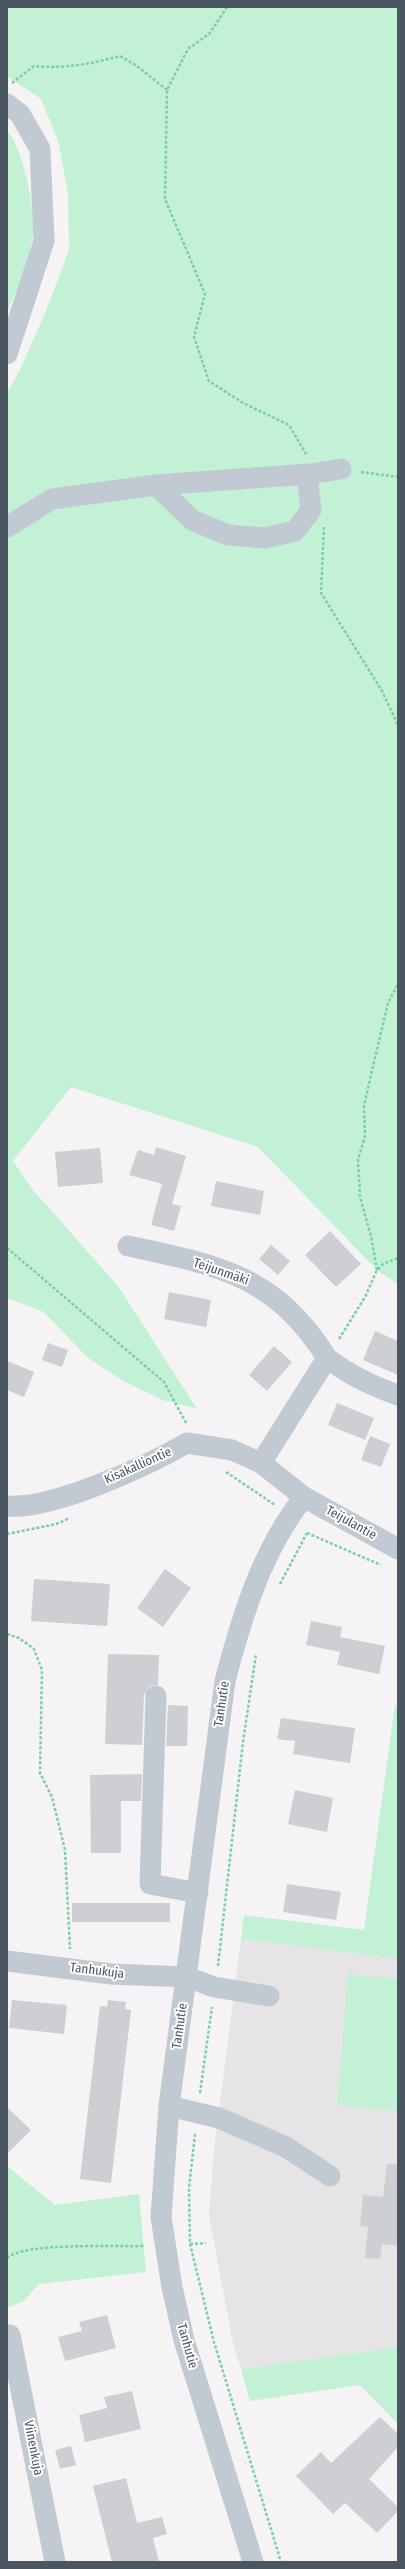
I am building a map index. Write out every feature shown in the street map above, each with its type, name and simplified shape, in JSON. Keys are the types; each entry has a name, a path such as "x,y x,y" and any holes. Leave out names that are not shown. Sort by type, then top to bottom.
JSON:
{"street":[{"path":"7,104 20,114 40,149 44,241 7,354"},
{"path":"7,527 52,499 156,485 312,474 341,469"},
{"path":"156,485 192,520 228,535 265,538 295,531 311,510 312,474"},
{"name":"Teijunmäki","path":"128,1246 211,1266 252,1282 291,1310 312,1334 326,1358"},
{"path":"261,1463 326,1358 342,1370 370,1385 398,1395"},
{"name":"Kisakalliontie","path":"7,1506 49,1502 157,1460 187,1442 232,1450 261,1463 304,1497"},
{"name":"Tanhutie","path":"253,2562 184,2340 165,2246 161,2217 169,2106 225,1681 241,1619 256,1581 287,1518 304,1497"},
{"name":"Teijulantie","path":"304,1497 398,1549"},
{"path":"156,1696 150,1884 198,1893"},
{"name":"Tanhukuja","path":"7,1961 111,1974 187,1977 214,1987 269,1996"},
{"path":"169,2106 219,2118 286,2146 330,2176"},
{"name":"Viinenkuja","path":"8,2335 55,2562"}],"path":[{"path":"226,7 210,33 188,49 167,90 165,199 205,294 194,337 209,381 243,402 289,425 312,474"},
{"path":"7,88 34,66 56,68 75,64 95,63 120,56 137,66 167,90"},
{"path":"341,469 398,478"},
{"path":"324,525 321,593 382,691 398,725"},
{"path":"378,1270 371,1236 360,1197 358,1160 365,1136 364,1106 388,1003 398,984"},
{"path":"7,1248 164,1382 185,1417 189,1433 187,1442"},
{"path":"326,1358 348,1327 378,1270 383,1264 398,1258"},
{"path":"223,1470 276,1505 287,1518 307,1533 384,1566"},
{"path":"7,1534 56,1524 77,1515"},
{"path":"278,1588 307,1533"},
{"path":"7,1634 19,1638 34,1649 42,1670 40,1773 52,1797 66,1850 72,1968"},
{"path":"256,1653 242,1742 223,1930 214,1987 189,2188 190,2244 216,2350 281,2562"},
{"path":"7,2258 12,2253 40,2248 165,2246 206,2243"}],"shaded area":[{"path":"241,1939 398,1959 398,2347 241,2369 233,2343 209,2216 214,2149"}],"green space":[{"path":"7,7 398,7 398,1284 377,1270 258,1147 71,1087 13,1161 33,1190 118,1286 197,1409 163,1400 125,1382 88,1358 44,1312 7,1298 7,393 20,370 46,311 69,250 68,193 58,141 41,99 7,76"},
{"path":"7,131 18,150 27,180 32,212 33,236 26,265 7,312"},
{"path":"395,1705 398,1705 398,1959 241,1939 244,1915 364,1930"},
{"path":"348,1974 398,1979 398,2111 337,2105"},
{"path":"7,2166 55,2205 139,2194 146,2272 39,2284 24,2301 7,2308"},
{"path":"398,2347 398,2424 360,2385 250,2401 241,2369"}],"building":[{"path":"156,1147 186,1156 172,1204 181,1206 174,1231 151,1225 162,1184 129,1175 138,1150 154,1155"},
{"path":"100,1148 103,1183 58,1187 55,1152"},
{"path":"216,1181 264,1191 260,1215 211,1206"},
{"path":"330,1231 361,1264 336,1287 305,1255"},
{"path":"271,1245 290,1261 278,1275 259,1259"},
{"path":"169,1292 211,1300 206,1327 164,1319"},
{"path":"375,1331 398,1341 398,1375 363,1360"},
{"path":"48,1343 68,1350 62,1367 42,1360"},
{"path":"274,1346 292,1362 267,1391 249,1375"},
{"path":"7,1361 34,1372 24,1397 7,1390"},
{"path":"337,1403 374,1418 365,1440 328,1425"},
{"path":"370,1436 390,1444 381,1467 361,1460"},
{"path":"165,1569 191,1588 163,1627 137,1608"},
{"path":"34,1579 110,1584 107,1626 31,1621"},
{"path":"311,1621 342,1627 340,1637 385,1646 379,1674 337,1665 340,1652 306,1645"},
{"path":"108,1654 159,1655 158,1685 150,1686 144,1695 142,1745 105,1744"},
{"path":"168,1705 188,1706 187,1746 166,1746"},
{"path":"281,1718 355,1728 350,1763 293,1754 295,1741 277,1739"},
{"path":"142,1774 141,1801 121,1801 121,1853 91,1853 90,1775"},
{"path":"295,1790 333,1798 327,1832 288,1824"},
{"path":"287,1884 341,1892 336,1920 283,1912"},
{"path":"72,1903 170,1903 170,1922 72,1922"},
{"path":"12,2000 67,2005 64,2034 9,2028"},
{"path":"108,2000 126,2002 125,2009 131,2010 111,2183 80,2179 100,2006 107,2007"},
{"path":"7,2107 31,2130 7,2154"},
{"path":"387,2164 398,2164 398,2246 382,2244 380,2259 365,2258 368,2227 360,2226 363,2195 383,2197"},
{"path":"107,2315 116,2348 65,2361 58,2337 82,2331 79,2322"},
{"path":"132,2391 141,2429 85,2442 79,2415 107,2408 104,2397"},
{"path":"380,2417 398,2434 398,2447 369,2479 398,2507 398,2511 377,2533 345,2503 333,2514 296,2476 321,2452 331,2463"},
{"path":"71,2446 76,2465 60,2469 55,2450"},
{"path":"126,2478 137,2523 162,2517 167,2534 153,2538 159,2562 112,2562 93,2486"}]}
